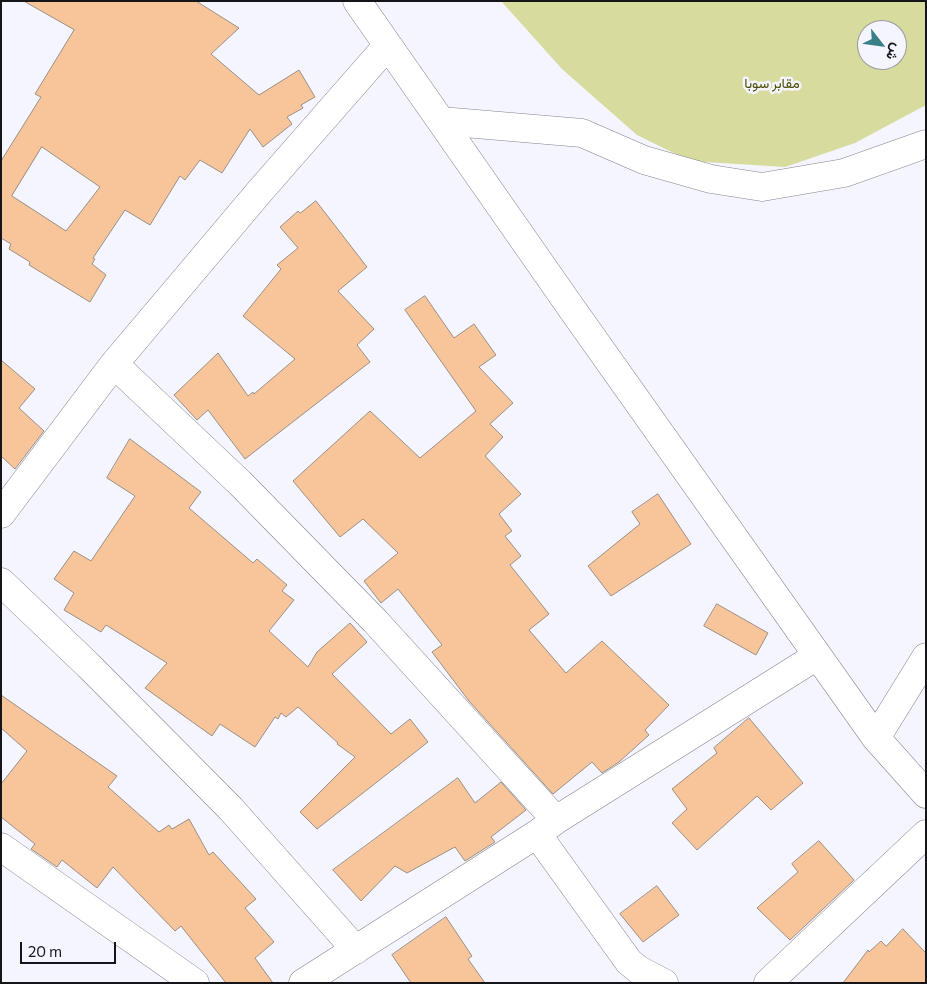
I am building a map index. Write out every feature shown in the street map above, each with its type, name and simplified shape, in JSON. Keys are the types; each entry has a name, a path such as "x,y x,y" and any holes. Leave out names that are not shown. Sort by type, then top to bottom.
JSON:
{"street":[{"path":"357,1 817,656 876,738 926,794"},
{"path":"1,514 114,364 260,191 387,46"},
{"path":"440,121 582,133 644,160 711,179 762,186 844,173 926,144"},
{"path":"114,364 240,483 368,614 547,827 629,962 664,983"},
{"path":"1,582 89,666 231,809 356,950"},
{"path":"303,983 817,656"},
{"path":"876,738 926,657"},
{"path":"768,983 926,834"},
{"path":"1,847 195,983"}],"green space":[{"name":"مقابر سوبا","path":"501,1 926,1 926,105 855,143 785,167 690,161 637,135 562,69"}],"building":[{"path":"24,1 196,1 239,28 211,54 259,95 299,70 315,97 301,105 303,108 287,117 292,124 263,147 250,129 222,173 200,160 185,180 180,176 150,225 125,210 93,258 95,259 92,264 106,275 90,302 29,265 30,262 9,249 11,244 1,238 1,161 41,97 35,94 74,30","holes":["42,147 100,187 66,231 12,196"]},
{"path":"316,201 367,267 338,291 374,329 357,345 370,362 245,459 208,410 197,420 174,395 218,353 248,396 253,392 254,394 295,359 243,316 281,269 277,265 298,248 280,227 298,211 300,213"},
{"path":"425,296 454,338 474,324 496,355 479,367 513,403 490,424 503,437 485,456 521,494 499,514 512,531 505,536 521,556 510,565 549,614 529,630 566,673 602,641 669,705 645,730 649,735 619,762 602,773 592,762 553,794 469,701 432,652 442,645 398,589 381,603 364,581 398,553 363,519 340,537 293,481 370,411 420,458 476,411 405,310"},
{"path":"1,360 35,389 19,408 44,431 15,469 1,456"},
{"path":"130,439 201,492 189,508 253,563 257,559 287,585 282,591 294,600 269,631 308,667 317,652 350,623 367,642 332,674 391,734 410,719 428,742 317,829 300,812 355,757 337,744 298,707 286,717 281,713 278,719 275,717 255,747 220,724 212,736 145,688 167,663 106,625 101,632 64,610 74,593 54,579 74,551 91,561 135,496 107,478"},
{"path":"658,494 691,544 611,596 588,566 640,524 632,512"},
{"path":"717,604 768,633 756,655 704,626"},
{"path":"1,695 117,776 108,787 159,832 169,825 172,829 189,819 209,855 213,852 256,899 245,908 274,942 255,958 273,983 226,983 181,926 175,931 113,867 97,888 62,860 57,867 31,849 35,844 1,817 1,784 27,751 1,728"},
{"path":"749,718 803,783 771,810 757,796 697,850 672,823 687,809 672,789 717,753 714,748"},
{"path":"458,778 475,803 501,782 526,810 491,837 495,842 465,861 455,847 407,873 395,866 361,901 333,870"},
{"path":"819,841 854,880 790,940 757,908 798,872 792,864"},
{"path":"657,886 679,915 643,942 620,914"},
{"path":"446,917 472,956 468,959 485,983 411,983 392,955"},
{"path":"903,929 926,953 926,983 843,983 868,950 869,952 881,941 886,946"}]}
